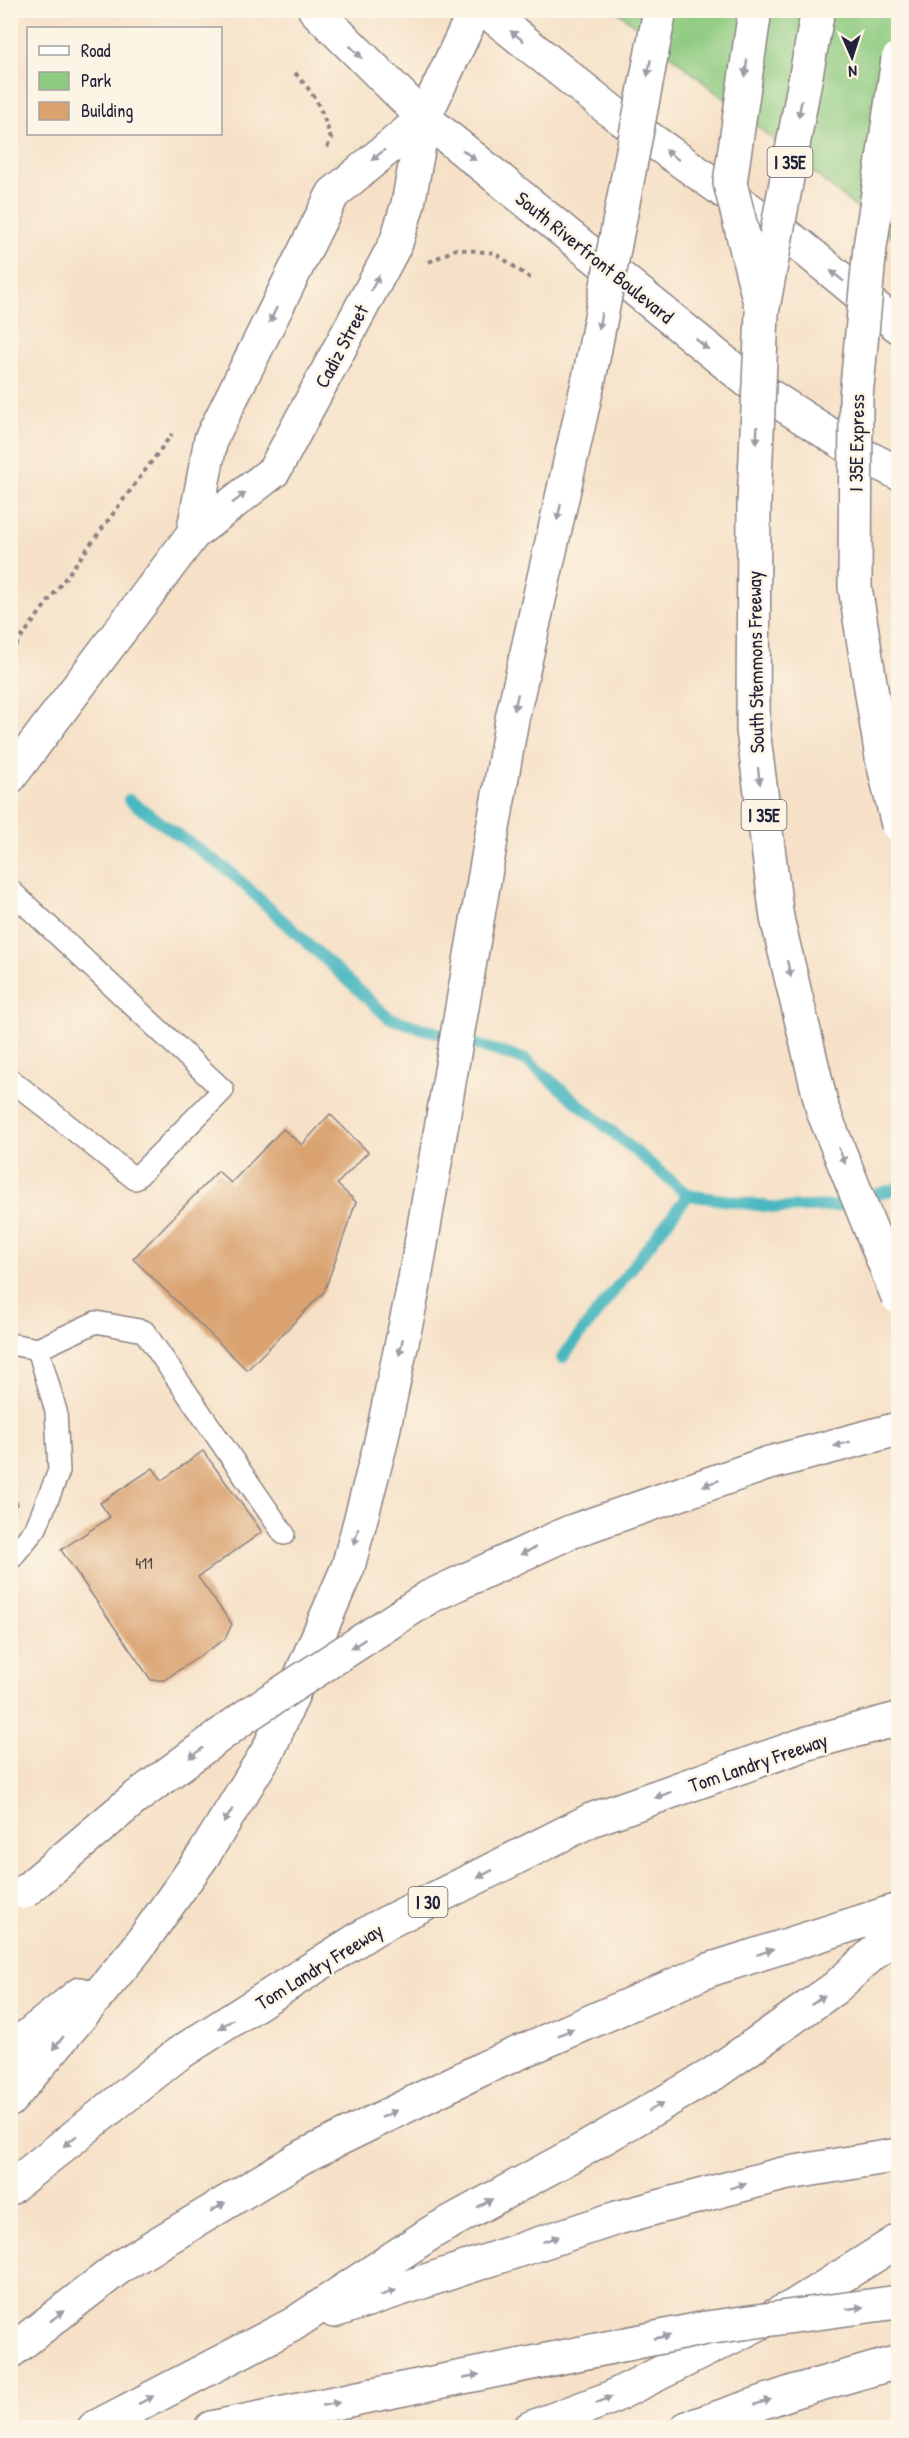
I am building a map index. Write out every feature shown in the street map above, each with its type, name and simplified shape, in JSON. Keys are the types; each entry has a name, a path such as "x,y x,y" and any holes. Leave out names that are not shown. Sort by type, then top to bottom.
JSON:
{"main road":[{"name":"South Riverfront Boulevard","path":"315,10 424,118 754,386 857,452 898,473"},
{"name":"Cadiz Street","path":"10,777 193,534 274,471 396,243 408,204 424,118 475,10"},
{"path":"485,10 615,114 801,246 898,326"},
{"path":"10,2100 136,1950 205,1853 269,1749 348,1568 380,1446 412,1290 512,719 590,374 660,10"},
{"path":"755,10 730,183 762,313"},
{"name":"South Stemmons Freeway","path":"818,10 762,313 754,504 753,730 777,918 823,1110 898,1297"},
{"name":"I 35E Express","path":"898,59 870,247 855,397 855,587 882,758 898,825"},
{"name":"Cadiz Street","path":"193,534 212,439 333,194 424,118"},
{"path":"17,1899 134,1799 246,1716 429,1598 570,1532 766,1464 898,1429"},
{"name":"Tom Landry Freeway","path":"10,2188 178,2054 376,1928 591,1820 808,1743 898,1719"},
{"path":"10,2352 121,2266 300,2158 484,2068 709,1970 898,1910"},
{"path":"94,2427 292,2325 434,2230 586,2148 713,2074 835,1988 898,1931"},
{"path":"10,2050 136,1950"},
{"path":"292,2325 616,2218 783,2174 898,2155"},
{"path":"530,2427 609,2398 774,2317 898,2241"},
{"path":"211,2427 706,2328 898,2302"},
{"path":"692,2427 796,2391 898,2362"}],"lane":[{"path":"10,890 223,1090 135,1179 10,1079"},
{"path":"10,1344 38,1349 96,1322 144,1331 284,1534"},
{"path":"10,1560 36,1528 59,1471 56,1411 38,1349"}],"path":[{"path":"419,267 456,249 466,250 495,254 533,280"},
{"path":"10,653 177,428"}],"green space":[{"path":"617,11 898,11 898,242"}],"building":[{"path":"330,1114 368,1152 337,1184 356,1202 324,1292 247,1370 133,1259 218,1171 231,1183 283,1129 302,1145"},
{"path":"203,1451 262,1532 198,1577 232,1624 225,1639 164,1680 151,1680 61,1550 110,1517 100,1503 153,1468 162,1480"},
{"path":"10,1492 18,1504 10,1509"}],"waterway":[{"path":"129,800 229,871 389,1018 526,1060 688,1195 778,1208 836,1206 898,1188"},
{"path":"562,1358 688,1195"}]}
